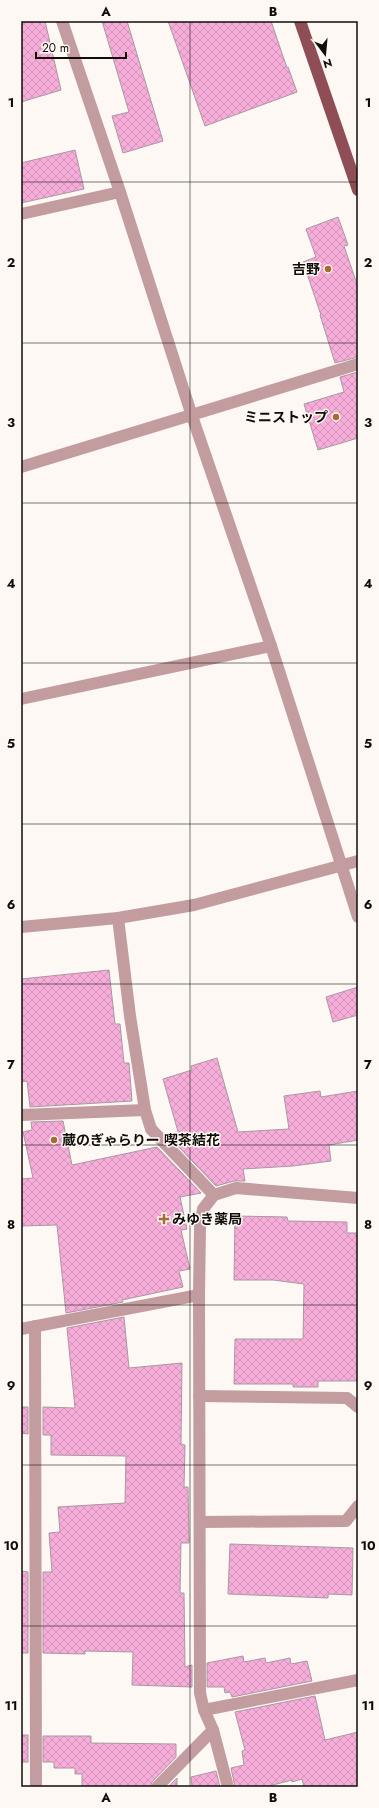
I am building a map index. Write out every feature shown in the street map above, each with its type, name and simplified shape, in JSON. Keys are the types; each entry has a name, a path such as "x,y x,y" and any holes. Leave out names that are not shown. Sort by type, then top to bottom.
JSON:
{"main road":[{"path":"300,21 358,190"}],"street":[{"path":"62,21 120,192 192,416 270,646 358,917"},
{"path":"21,214 120,192"},
{"path":"21,467 192,416 358,364"},
{"path":"21,700 270,646"},
{"path":"21,927 118,918 194,905 358,861"},
{"path":"118,918 130,1016 145,1110 151,1129 214,1195"},
{"path":"21,1115 145,1110"},
{"path":"228,1787 213,1730 204,1710 200,1693 200,1227 204,1209 214,1195 236,1188 358,1198"},
{"path":"21,1329 199,1295"},
{"path":"35,1326 36,1787"},
{"path":"199,1396 347,1398 358,1407"},
{"path":"200,1522 346,1521 358,1506"},
{"path":"204,1710 358,1680"},
{"path":"157,1787 213,1730"}],"building":[{"path":"21,21 45,21 61,90 21,102"},
{"path":"102,21 127,21 163,141 123,153 112,116 129,112"},
{"path":"168,21 271,21 297,92 205,126"},
{"path":"75,150 84,189 21,203 21,163"},
{"path":"338,217 348,245 344,246 358,287 358,357 335,363 303,262 316,257 306,229"},
{"path":"358,372 358,438 318,450 304,404 344,392 340,377"},
{"path":"109,970 115,1024 120,1024 124,1063 129,1063 132,1101 30,1107 27,1081 21,1082 21,979"},
{"path":"358,987 358,1015 333,1022 326,997"},
{"path":"217,1058 238,1132 289,1129 284,1096 320,1091 321,1097 358,1091 358,1140 329,1145 331,1161 293,1166 243,1169 245,1181 234,1181 216,1186 175,1143 181,1142 163,1079 192,1070 191,1066"},
{"path":"63,1121 72,1165 157,1147 201,1193 180,1197 187,1229 181,1230 190,1269 179,1271 183,1287 122,1300 123,1302 66,1313 57,1225 21,1226 21,1179 33,1178 23,1132 32,1130 31,1122"},
{"path":"235,1216 287,1217 288,1221 347,1222 347,1233 358,1233 358,1381 318,1381 318,1387 293,1387 293,1384 234,1384 235,1339 303,1339 304,1284 273,1280 234,1280"},
{"path":"124,1317 129,1368 182,1363 181,1444 185,1445 184,1487 188,1487 189,1543 181,1543 180,1593 184,1593 185,1667 192,1665 192,1687 132,1685 133,1652 85,1651 85,1654 43,1653 43,1572 52,1572 49,1533 60,1532 58,1507 125,1503 126,1456 51,1455 51,1435 43,1435 43,1407 75,1408 67,1328"},
{"path":"21,1407 28,1407 28,1434 21,1433"},
{"path":"230,1544 353,1548 352,1595 328,1594 328,1598 228,1594"},
{"path":"21,1571 28,1572 28,1653 21,1653"},
{"path":"243,1656 244,1662 265,1658 266,1663 290,1658 291,1664 307,1661 312,1681 232,1697 230,1692 225,1693 224,1687 207,1687 207,1663"},
{"path":"315,1696 325,1740 358,1732 358,1787 304,1787 302,1779 265,1787 235,1787 231,1768 244,1765 242,1751 245,1750 235,1712"},
{"path":"21,1735 28,1735 28,1762 21,1762"},
{"path":"43,1736 91,1736 91,1743 176,1744 176,1757 152,1782 150,1787 82,1787 82,1774 75,1774 75,1768 54,1768 54,1762 43,1762"},
{"path":"216,1771 220,1787 192,1787 191,1777"},
{"path":"177,1778 177,1787 168,1787"}],"place":[{"name":"吉野","path":"328,269"},
{"name":"ミニストップ","path":"336,417"},
{"name":"蔵のぎゃらりー 喫茶結花","path":"54,1140"},
{"name":"みゆき薬局","path":"164,1219"}]}
